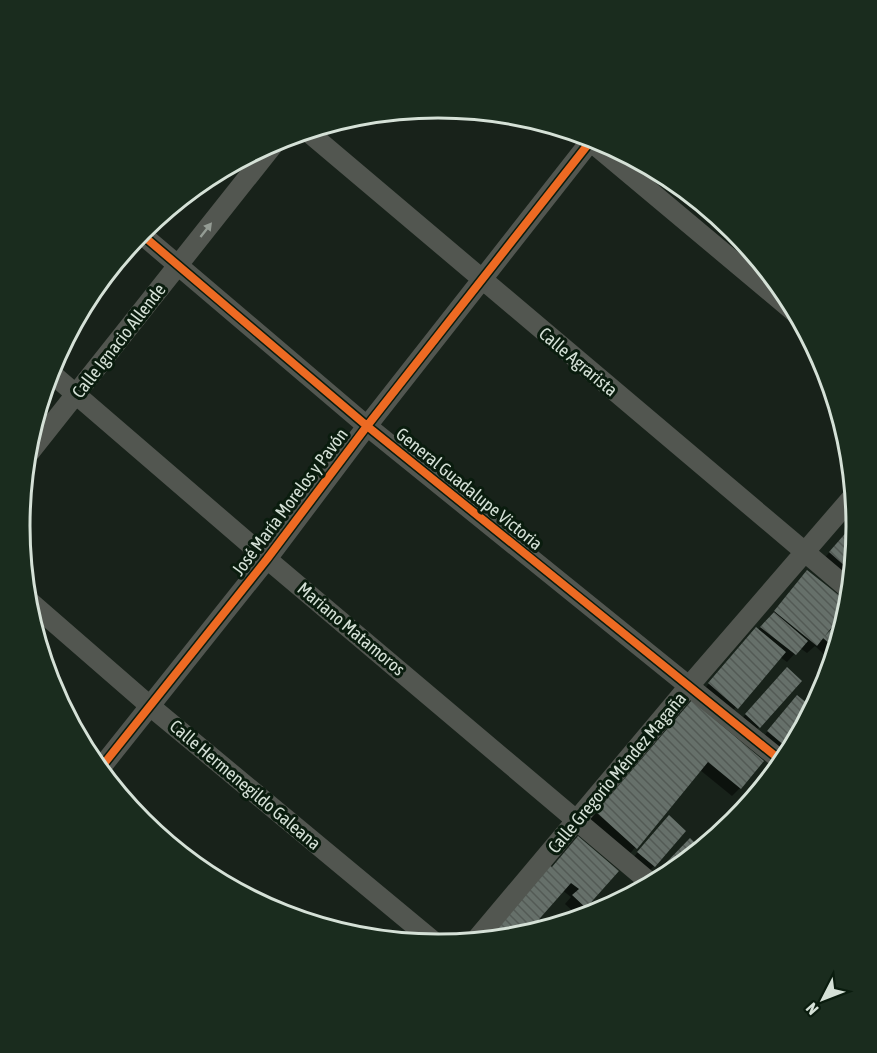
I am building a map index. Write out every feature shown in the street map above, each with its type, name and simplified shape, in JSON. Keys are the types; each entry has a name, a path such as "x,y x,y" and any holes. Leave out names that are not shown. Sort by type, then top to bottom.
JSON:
{"street":[{"name":"Calle Agrarista","path":"315,138 843,585"},
{"name":"José María Morelos y Pavón","path":"105,762 267,559 584,145"},
{"path":"610,156 775,296"},
{"name":"Calle Ignacio Allende","path":"40,440 263,158"},
{"name":"General Guadalupe Victoria","path":"148,240 367,426 776,756"},
{"name":"Mariano Matamoros","path":"58,379 645,878"},
{"name":"Calle Gregorio Méndez Magaña","path":"482,933 689,686 846,504"},
{"name":"Calle Hermenegildo Galeana","path":"38,608 150,706 425,935"}],"building":[{"path":"847,532 845,566 829,552"},
{"path":"807,570 841,597 835,623 817,646 774,611"},
{"path":"774,612 808,641 796,655 760,627"},
{"path":"834,626 829,644 823,638"},
{"path":"756,627 786,652 738,709 708,683"},
{"path":"787,667 802,681 760,728 745,714"},
{"path":"797,695 807,703 783,745 767,731"},
{"path":"692,700 764,761 741,789 708,762 637,849 596,812"},
{"path":"669,815 686,831 655,867 637,852"},
{"path":"578,836 619,871 587,907 572,895 579,889 571,883 536,923 492,932 549,865 552,867"},
{"path":"690,838 696,844 687,851 659,870"}],"cycle path":[{"path":"105,762 267,559 367,426 587,146"},
{"path":"148,240 367,426 776,756"}]}
